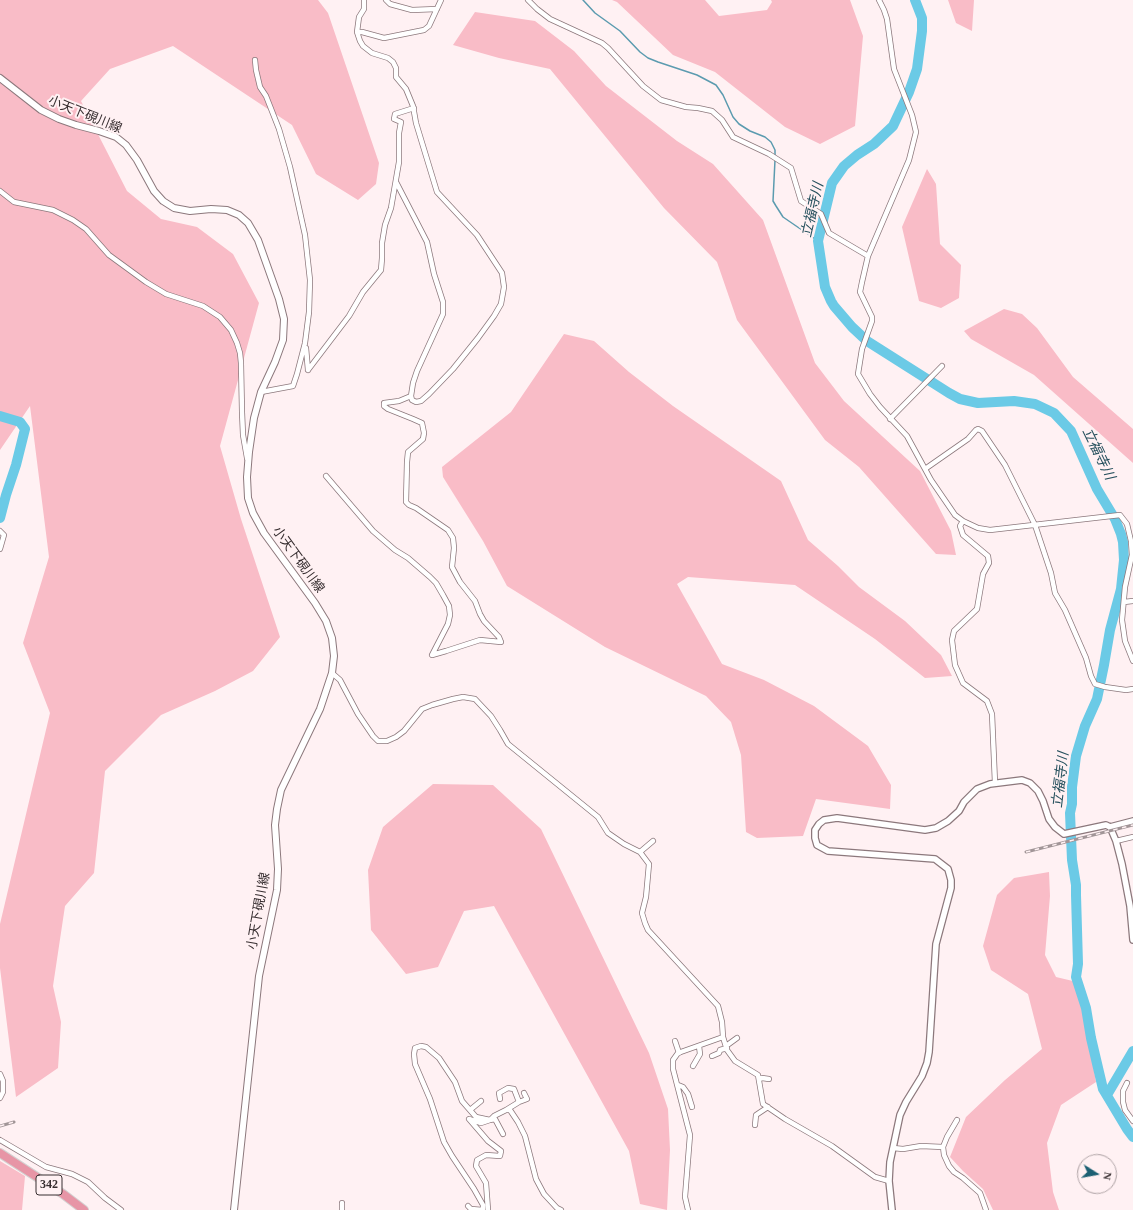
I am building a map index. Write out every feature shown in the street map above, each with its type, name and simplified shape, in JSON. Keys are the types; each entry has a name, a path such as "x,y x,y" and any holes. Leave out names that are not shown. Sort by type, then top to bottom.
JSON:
{"highway":[{"name":"342","path":"0,1153 84,1210"}],"main road":[{"name":"小天下硯川線","path":"0,78 41,110 59,119 116,137 126,145 137,160 154,191 163,201 174,208 190,211 227,210 239,215 248,223 258,240 280,299 284,319 283,340 275,362 261,392 254,418 247,477 248,498 253,513 264,533 315,603 326,621 332,638 334,656 332,673 320,709 281,790 277,809 275,825 278,869 277,890 259,976 234,1210"}],"street":[{"path":"364,0 364,9 359,17 357,32 360,41 368,50 393,62 396,68 396,77 406,89 414,108 416,123 437,192 476,235 502,273 504,287 501,304 478,338 453,369 421,401 416,402 412,400 411,396 413,383 417,370 443,314 444,302 434,274 426,242 396,182"},
{"path":"386,0 390,4 412,10 437,9"},
{"path":"357,32 384,38 424,30 429,26 441,0"},
{"path":"528,0 550,19 602,43 643,86 660,100 686,108 698,108 712,111 722,120 733,137 771,155 791,168 801,201 820,214 829,233 868,256"},
{"path":"879,0 887,19 894,69 912,115 916,132 909,160 868,256 860,292 872,317 872,321 862,349 858,374 870,394 890,419 907,436 925,469 955,515 962,521 978,528 990,530 1120,515 1127,524 1131,541 1132,555 1125,588 1122,620 1125,641 1133,661"},
{"path":"255,60 260,87 266,96 279,129 290,167 305,235 310,280 309,312 305,343 299,369 293,386 261,392"},
{"path":"305,343 308,370 349,316 363,292 381,270 382,244 385,225 391,208 399,162 399,133 401,122 394,119 395,114 414,108"},
{"path":"0,191 14,202 53,210 73,220 86,229 110,255 146,282 166,294 203,306 220,317 231,330 237,343 241,363 243,435 247,458 247,477"},
{"path":"890,419 942,366"},
{"path":"326,476 373,531 395,550 408,558 436,583 449,606 450,615 448,624 432,655 446,652 480,640 501,642 499,637 484,621 475,601 460,582 452,567 454,548 453,538 448,530 416,508 409,506 406,502 408,452 423,439 424,433 422,424 413,418 388,409 384,406 384,403 399,401 411,396"},
{"path":"925,469 968,439 976,430 980,430 1005,465 1035,525 1051,573 1055,593 1065,610 1086,658 1095,684 1126,690 1133,689"},
{"path":"962,521 960,526 963,535 988,556 989,563 983,574 977,609 954,630 952,640 955,665 963,683 987,701 992,714 995,783"},
{"path":"0,531 4,536 0,549"},
{"path":"1124,602 1133,601"},
{"path":"332,673 340,680 358,714 378,741 387,741 396,737 422,709 463,697 475,699 490,716 508,744 598,817 608,833 624,844 640,852 649,864 646,897 642,913 648,930 718,1006 726,1047 735,1061 758,1076 764,1104 785,1119 832,1146 876,1177 889,1181"},
{"path":"892,1210 889,1181 890,1162 900,1115 922,1076 927,1063 936,944 951,888 951,880 948,869 935,859 828,852 817,845 815,830 819,824 824,820 837,818 925,830 936,828 948,822 977,789 995,783 1022,780 1030,783 1038,791 1049,819 1055,827 1064,834 1106,825 1110,828 1116,841 1122,864 1130,906 1133,940"},
{"path":"1110,828 1133,821"},
{"path":"1116,841 1133,837"},
{"path":"640,852 653,841"},
{"path":"688,1210 685,1197 690,1135 673,1069 673,1060 679,1053 723,1037"},
{"path":"712,1056 719,1053 720,1050 736,1038"},
{"path":"675,1041 679,1053"},
{"path":"468,1206 471,1209 483,1210 474,1189 444,1142 430,1099 415,1064 415,1048 420,1046 426,1047 439,1058 455,1082 462,1101 476,1117 495,1120 503,1134"},
{"path":"693,1066 700,1054 699,1046"},
{"path":"0,1074 3,1081 0,1098"},
{"path":"759,1079 769,1079"},
{"path":"1127,1083 1123,1091 1123,1102 1125,1110 1133,1121"},
{"path":"678,1086 683,1087 688,1094 692,1107"},
{"path":"500,1099 498,1093 508,1088 514,1089 519,1102"},
{"path":"488,1210 486,1183 476,1166 477,1160 486,1155 500,1156 501,1151 488,1141 469,1119 481,1123 490,1120 494,1116 527,1099 524,1093"},
{"path":"470,1110 481,1101"},
{"path":"755,1125 756,1116 768,1107"},
{"path":"506,1110 510,1110 525,1136 536,1179 544,1194 557,1208 561,1210"},
{"path":"957,1120 943,1147 944,1155 949,1166 954,1172 980,1193 986,1210"},
{"path":"0,1140 46,1167 72,1174 88,1182 105,1198 121,1210"},
{"path":"893,1148 921,1146 943,1147"},
{"path":"342,1203 342,1210"}],"shaded area":[{"path":"0,0 318,0 328,13 379,163 376,184 358,200 316,174 292,125 173,46 110,69 81,101 127,191 161,219 197,227 233,254 259,303 220,446 241,519 280,637 253,671 215,691 161,715 105,771 94,873 65,906 53,986 61,1022 58,1068 16,1097 0,968 0,924 50,713 23,643 49,557 30,406 0,450"},
{"path":"612,0 705,0 719,16 767,10 772,2 771,0 850,0 863,36 855,126 820,144 785,127 715,72 673,55 617,2"},
{"path":"948,0 974,0 972,31 956,23"},
{"path":"475,12 535,21 574,51 606,86 677,141 713,164 763,220 815,363 844,401 920,471 951,531 956,555 936,554 859,467 825,440 737,320 717,262 664,208 550,69 499,58 453,45"},
{"path":"927,169 936,184 940,244 961,265 959,298 941,308 919,301 902,227"},
{"path":"1004,309 1022,314 1037,328 1073,377 1133,429 1133,463 1034,375 971,339 964,331"},
{"path":"564,334 594,341 629,372 673,406 781,481 808,540 838,566 859,587 905,621 941,655 952,676 925,678 875,639 795,585 688,577 677,584 722,664 764,680 814,706 868,746 891,785 890,809 816,799 803,836 757,838 746,832 741,755 731,722 706,696 605,647 507,586 483,541 443,477 442,467 511,412"},
{"path":"433,784 493,785 541,829 649,1053 668,1109 670,1150 667,1210 640,1204 629,1151 494,906 464,911 438,967 406,974 371,930 368,870 383,827"},
{"path":"1049,872 1050,896 1045,955 1056,977 1077,982 1084,1011 1096,1082 1061,1105 1047,1143 1053,1192 1059,1210 993,1210 983,1189 950,1157 966,1117 1005,1080 1042,1049 1028,994 991,970 983,946 997,895 1014,878"},
{"path":"0,1161 25,1176 22,1210 0,1210"}],"waterway":[{"path":"583,0 595,13 620,31 640,52 648,58 697,75 716,85 723,95 733,117 739,124 750,131 765,137 771,142 775,150 775,156"},
{"name":"立福寺川","path":"915,0 922,18 922,31 917,69 909,92 893,126 874,144 844,166 832,183 818,241 825,287 834,306 852,327 867,341 949,393 960,399 978,403 1014,401 1035,404 1054,413 1071,431 1097,489 1115,519 1121,534 1124,560 1121,589 1110,630 1097,699 1085,726 1076,756 1070,813 1072,860 1076,885 1078,964 1076,977 1086,1008 1091,1038 1103,1089 1133,1137"},
{"path":"775,160 773,201 783,217 818,241"},
{"path":"0,416 20,422 25,429 0,518"},
{"path":"1107,1095 1133,1051"}],"railway":[{"path":"1026,852 1133,825"},
{"path":"0,1126 14,1122"}]}
